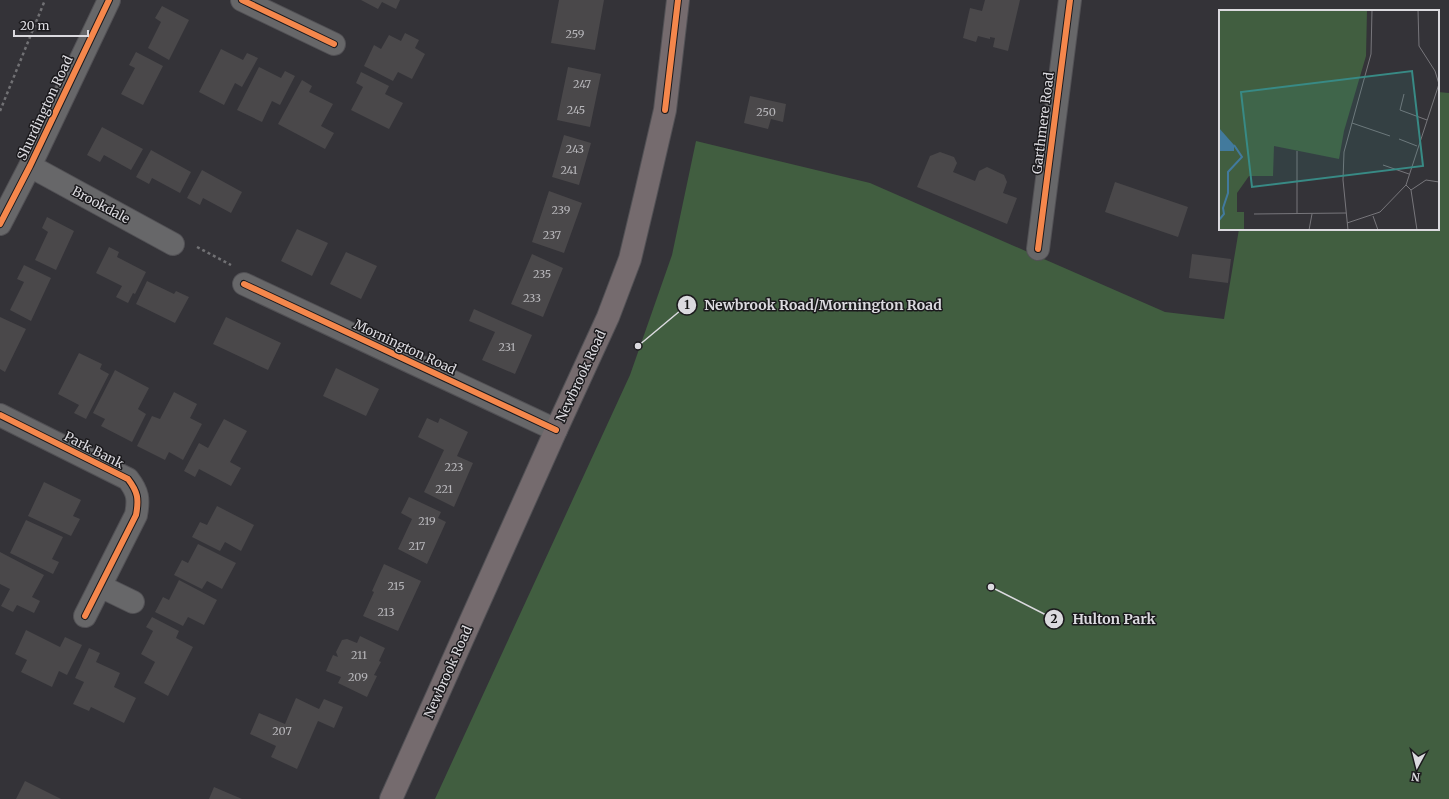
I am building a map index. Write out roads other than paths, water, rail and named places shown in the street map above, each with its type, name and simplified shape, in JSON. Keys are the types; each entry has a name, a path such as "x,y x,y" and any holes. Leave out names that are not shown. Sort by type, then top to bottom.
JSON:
{"highway":[{"name":"Newbrook Road","path":"391,799 608,317 630,259 665,110 678,0"}],"street":[{"name":"Shurdington Road","path":"0,224 30,166 109,0"},
{"path":"242,0 334,44"},
{"name":"Garthmere Road","path":"1038,249 1070,0"},
{"name":"Brookdale","path":"30,166 173,244"},
{"name":"Mornington Road","path":"244,284 556,430"},
{"name":"Park Bank","path":"0,415 128,479 136,489 138,503 136,515 85,616"},
{"path":"100,586 132,602"}],"place":[{"name":"Newbrook Road/Mornington Road","path":"638,346"},
{"name":"Hulton Park","path":"991,587"}]}
